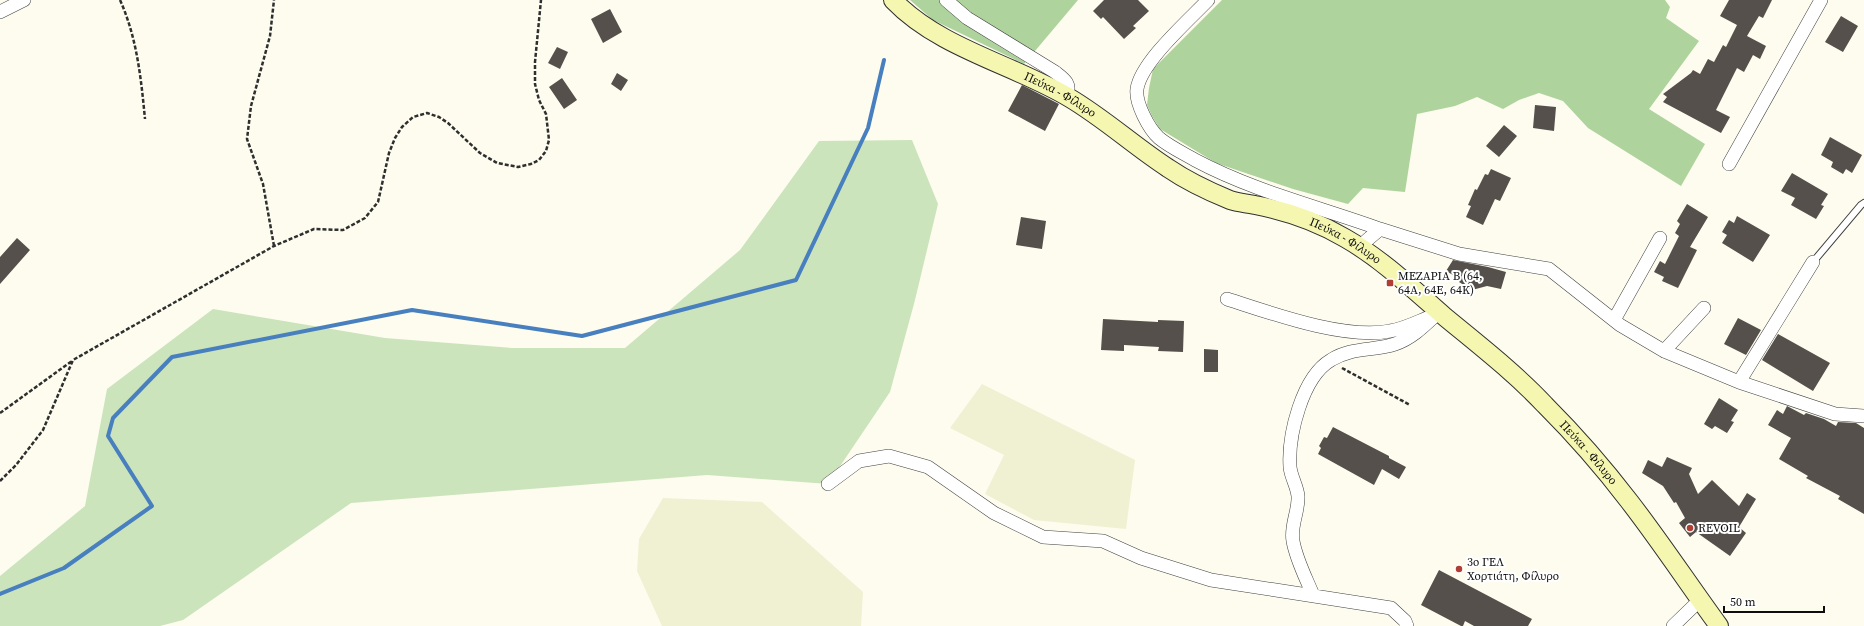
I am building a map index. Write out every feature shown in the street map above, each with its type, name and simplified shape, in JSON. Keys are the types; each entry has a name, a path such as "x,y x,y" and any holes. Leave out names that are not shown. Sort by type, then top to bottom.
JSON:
{"main road":[{"name":"Πεύκα - Φίλυρο","path":"893,0 911,17 931,31 1066,96 1094,113 1168,168 1198,186 1240,204 1253,204 1306,220 1335,232 1383,264 1515,377 1569,430 1630,502 1719,626"}],"street":[{"path":"0,12 24,0"},
{"path":"946,0 967,18 1055,72 1068,83 1069,88 1066,96"},
{"path":"1208,0 1158,52 1145,69 1137,90 1138,105 1146,120 1158,137 1179,151 1222,174 1380,229 1459,254 1549,269 1614,320 1664,352 1739,382 1834,414 1864,416"},
{"path":"1729,164 1821,0"},
{"path":"1359,247 1380,229"},
{"path":"1614,320 1660,238"},
{"path":"1739,382 1813,262"},
{"path":"1227,299 1299,321 1359,333 1383,332 1406,327 1440,312"},
{"path":"1664,352 1704,308"},
{"path":"1313,595 1293,542 1293,524 1298,496 1291,472 1290,455 1298,411 1308,387 1329,361 1348,352 1395,344 1416,333 1440,312"},
{"path":"828,484 859,461 889,456 928,467 994,513 1043,536 1103,541 1142,558 1211,580 1391,608 1407,626"},
{"path":"1673,626 1700,600"}],"lane":[{"path":"1813,262 1864,203"}],"path":[{"path":"120,0 134,38 145,119"},
{"path":"274,0 270,36 251,106 247,139 263,184 274,246"},
{"path":"0,413 73,360 274,246 314,229 343,230 365,218 378,202 389,153 395,138 407,122 418,115 427,113 444,119 480,153 497,163 507,166 524,166 531,164 543,156 549,145 549,133 546,114 537,93 535,75 541,0"},
{"path":"0,481 16,465 43,430 73,360"},
{"path":"1329,361 1410,405"}],"green space":[{"path":"910,0 1078,0 1024,64 933,20"},
{"path":"1222,0 1665,0 1670,7 1666,18 1699,41 1649,109 1705,144 1681,186 1588,128 1563,101 1539,93 1519,100 1503,109 1477,97 1455,106 1417,114 1405,192 1363,188 1348,204 1293,189 1216,163 1160,129 1147,105 1153,69"},
{"path":"912,140 938,204 915,300 890,392 828,484 707,475 351,503 183,620 160,626 0,626 0,576 85,506 107,389 213,309 385,338 512,348 625,348 740,250 819,141"},
{"path":"982,384 1135,460 1126,529 1034,520 985,494 1004,455 950,428"},
{"path":"663,498 762,502 863,592 861,626 662,626 637,571 639,539"}],"building":[{"path":"1104,0 1138,0 1149,11 1133,26 1136,28 1124,39 1103,17 1101,19 1093,11"},
{"path":"1729,0 1772,0 1763,18 1759,16 1747,36 1766,46 1760,59 1753,55 1744,72 1737,68 1716,110 1730,117 1721,133 1663,102 1667,97 1663,94 1693,70 1700,74 1708,59 1714,62 1723,45 1726,47 1737,25 1720,16"},
{"path":"610,9 622,32 603,43 591,19"},
{"path":"1841,16 1858,26 1843,52 1825,42"},
{"path":"557,47 568,52 560,69 548,63"},
{"path":"617,73 628,80 621,91 611,84"},
{"path":"562,78 577,100 564,109 549,87"},
{"path":"1022,85 1059,104 1045,131 1008,111"},
{"path":"1535,105 1556,107 1554,131 1533,128"},
{"path":"1504,125 1517,136 1499,157 1486,146"},
{"path":"1830,137 1862,155 1852,173 1846,169 1843,174 1831,167 1833,162 1821,155"},
{"path":"1491,169 1511,178 1500,201 1495,199 1483,225 1466,217 1471,206 1468,205 1475,189 1477,190 1485,174 1488,175"},
{"path":"1792,173 1828,194 1821,205 1824,206 1816,219 1791,205 1795,198 1781,191"},
{"path":"1687,204 1708,217 1690,247 1697,250 1678,288 1662,281 1664,277 1654,272 1660,261 1665,264 1679,236 1675,233 1680,224 1677,221"},
{"path":"1737,216 1770,235 1753,262 1722,243 1727,235 1722,232 1729,220 1734,223"},
{"path":"1021,217 1046,221 1042,249 1016,245"},
{"path":"17,238 30,250 0,284 0,257"},
{"path":"1453,260 1506,272 1501,289 1487,286 1472,290 1459,282 1460,279 1446,271"},
{"path":"1738,318 1761,330 1746,355 1724,344"},
{"path":"1103,319 1158,322 1158,320 1184,321 1183,352 1158,351 1159,347 1124,345 1124,351 1101,350"},
{"path":"1778,334 1830,363 1813,391 1762,360"},
{"path":"1204,349 1218,350 1218,372 1204,372"},
{"path":"1719,398 1738,410 1731,421 1734,422 1727,433 1715,426 1712,429 1704,424"},
{"path":"1787,406 1804,415 1806,413 1824,419 1836,426 1838,422 1856,423 1864,428 1864,514 1838,499 1840,496 1806,478 1808,476 1779,459 1791,438 1768,425 1777,410 1783,414"},
{"path":"1333,427 1389,456 1389,458 1406,467 1399,479 1382,469 1374,485 1318,454 1321,448 1319,446 1324,437 1327,438"},
{"path":"1667,457 1692,468 1689,474 1698,494 1712,480 1739,506 1747,493 1756,499 1739,527 1746,533 1730,556 1696,532 1690,537 1679,523 1685,518 1676,502 1674,503 1663,486 1642,473 1648,460 1662,467"},
{"path":"1439,570 1532,619 1528,626 1474,626 1465,621 1463,626 1461,626 1421,605"}],"waterway":[{"path":"0,594 64,568 152,506 108,436 113,418 172,357 412,310 582,336 796,280 868,128 884,60"}],"place":[{"name":"ΜΕΖΑΡΙΑ B (64, 64Α, 64Ε, 64Κ)","path":"1390,283"},
{"name":"REVOIL","path":"1690,528"},
{"name":"3ο ΓΕΛ Χορτιάτη, Φίλυρο","path":"1459,569"}]}
